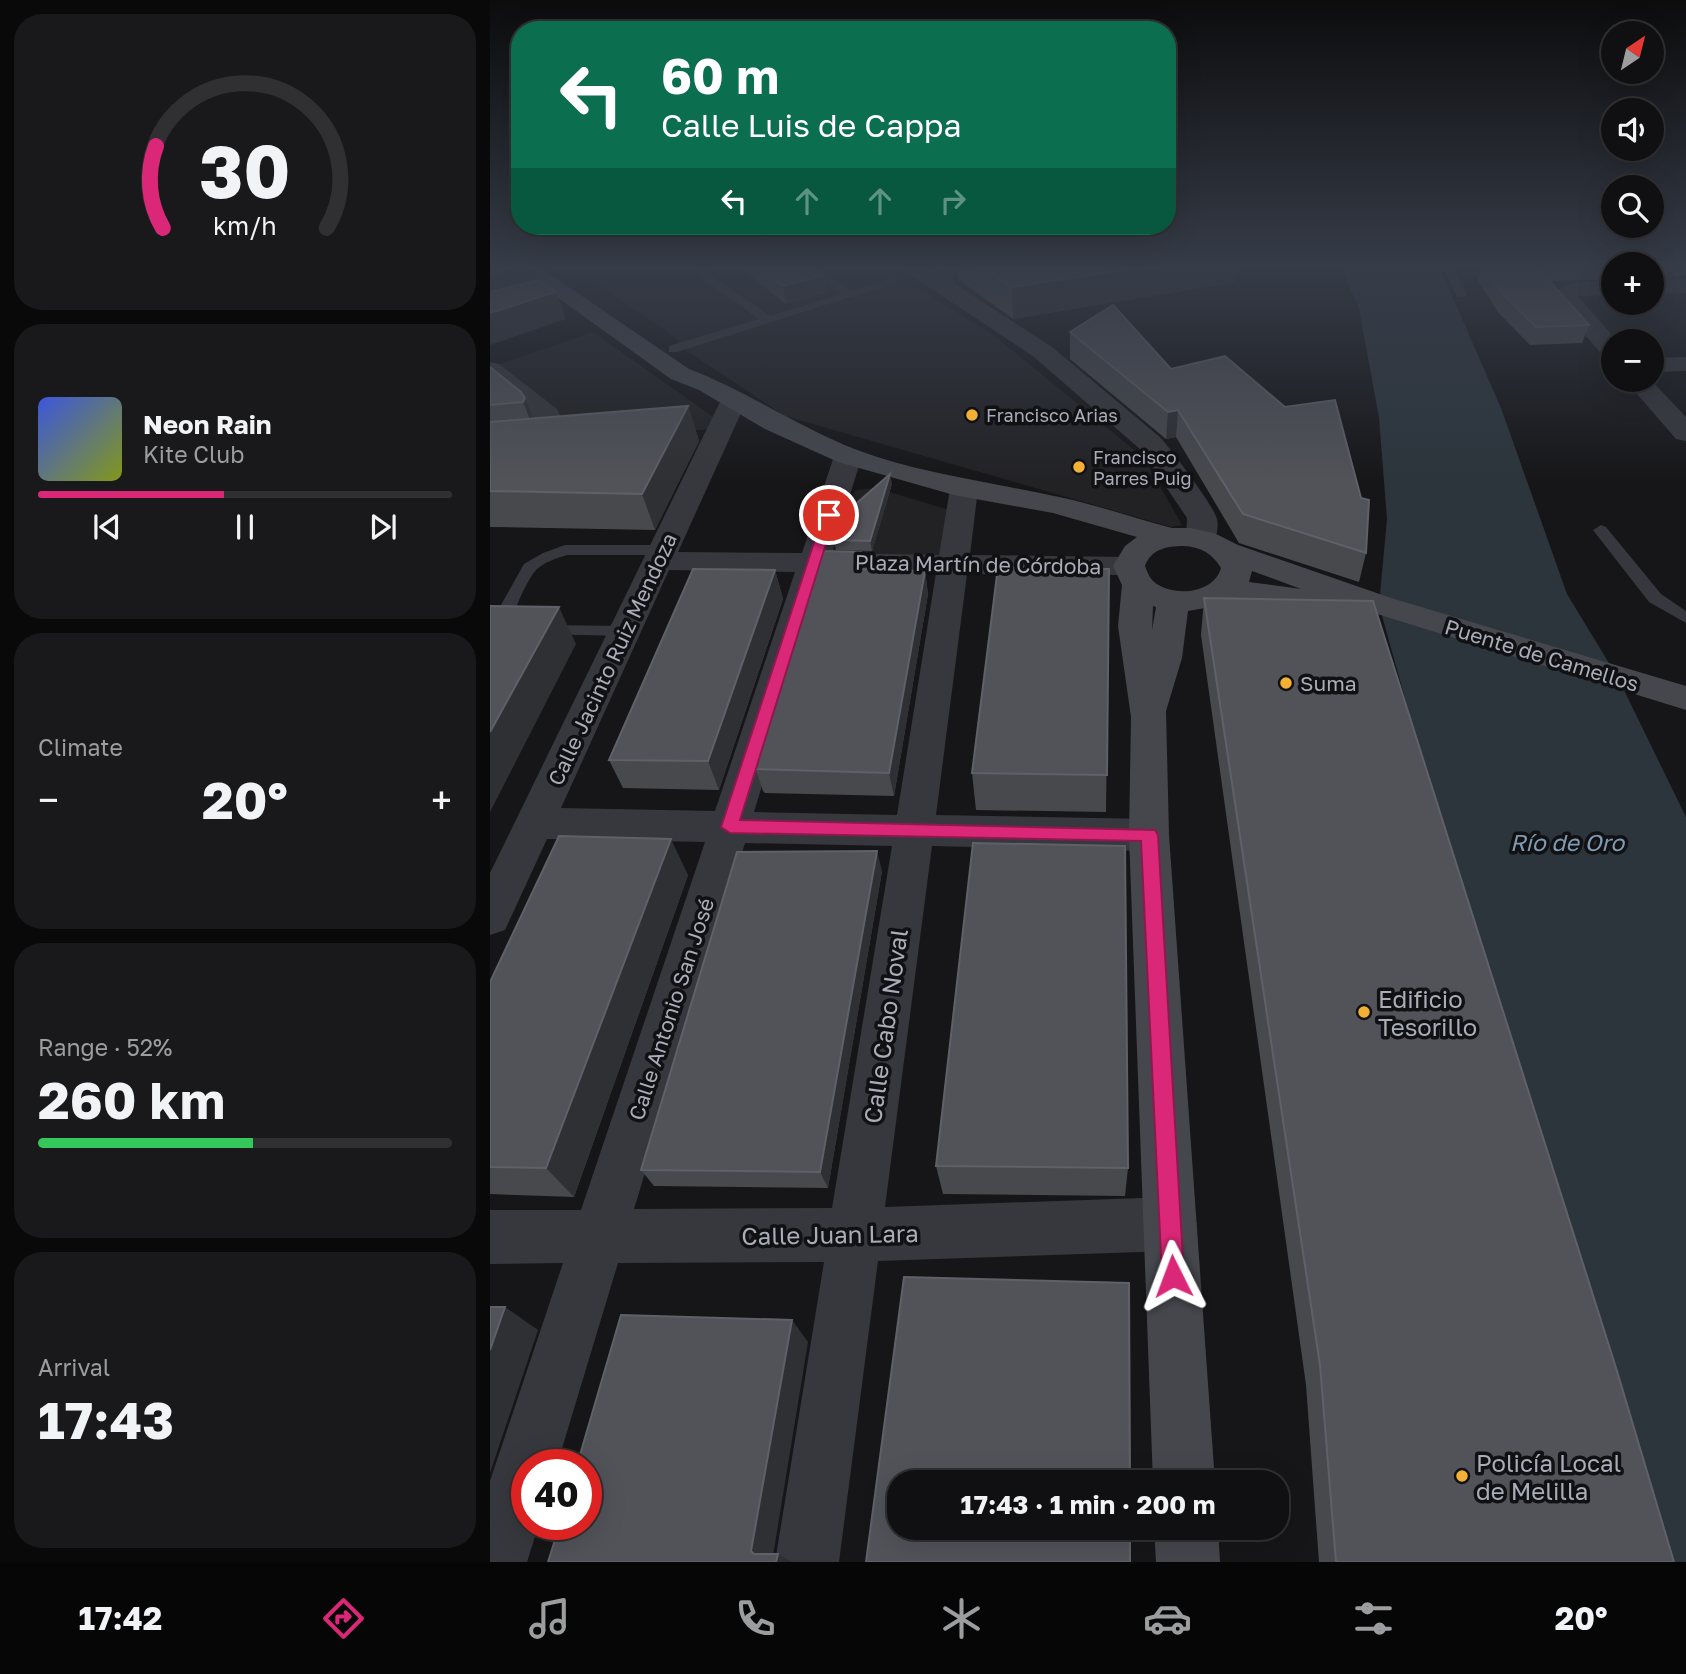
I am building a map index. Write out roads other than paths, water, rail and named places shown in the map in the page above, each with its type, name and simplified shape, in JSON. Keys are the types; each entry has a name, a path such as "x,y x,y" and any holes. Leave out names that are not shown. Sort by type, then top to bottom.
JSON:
{"main road":[{"path":"628,339 663,364 692,380 714,410 774,424 848,456 964,489 1057,505 1169,537 1214,546 1236,565 1235,580 1231,587 1211,598 1173,601 1153,595 1134,568 964,489"},
{"path":"658,339 702,370 714,410"},
{"path":"1169,537 1150,542 1134,568 1135,626 1149,717 1149,835 1183,1470"},
{"name":"Puente de Camellos","path":"1214,546 1352,596 1686,698"},
{"path":"1231,587 1291,599 1352,596"},
{"path":"1149,717 1165,659 1173,601"},
{"path":"1187,1540 1188,1562"}],"street":[{"path":"1026,339 1151,444 1166,461 1198,510 1214,546"},
{"path":"1664,365 1686,364"},
{"path":"490,369 548,415 553,428 550,440"},
{"path":"1648,392 1686,433"},
{"name":"Calle Jacinto Ruiz Mendoza","path":"490,917 661,556 714,410"},
{"name":"Calle Antonio San José","path":"495,1562 848,456"},
{"name":"Calle Cabo Noval","path":"807,1562 964,489"},
{"name":"Plaza Martín de Córdoba","path":"661,556 814,563 1134,568"},
{"path":"534,823 1149,835"},
{"name":"Calle Juan Lara","path":"490,1237 854,1235 1170,1224"}],"lane":[{"path":"673,349 706,339"},
{"path":"1601,530 1655,598 1686,618"},
{"path":"624,631 521,629 505,624 505,612 530,567 548,556 565,550 661,556"}],"water":[{"name":"Río de Oro","path":"1365,339 1471,339 1501,408 1567,594 1618,678 1686,817 1686,1562 1646,1562 1379,605 1387,519 1379,418"}],"place":[{"name":"Francisco Arias","path":"972,415"},
{"name":"Francisco Parres Puig","path":"1079,467"},
{"name":"Suma","path":"1286,683"},
{"name":"Edificio Tesorillo","path":"1364,1012"},
{"name":"Policía Local de Melilla","path":"1462,1476"}]}
